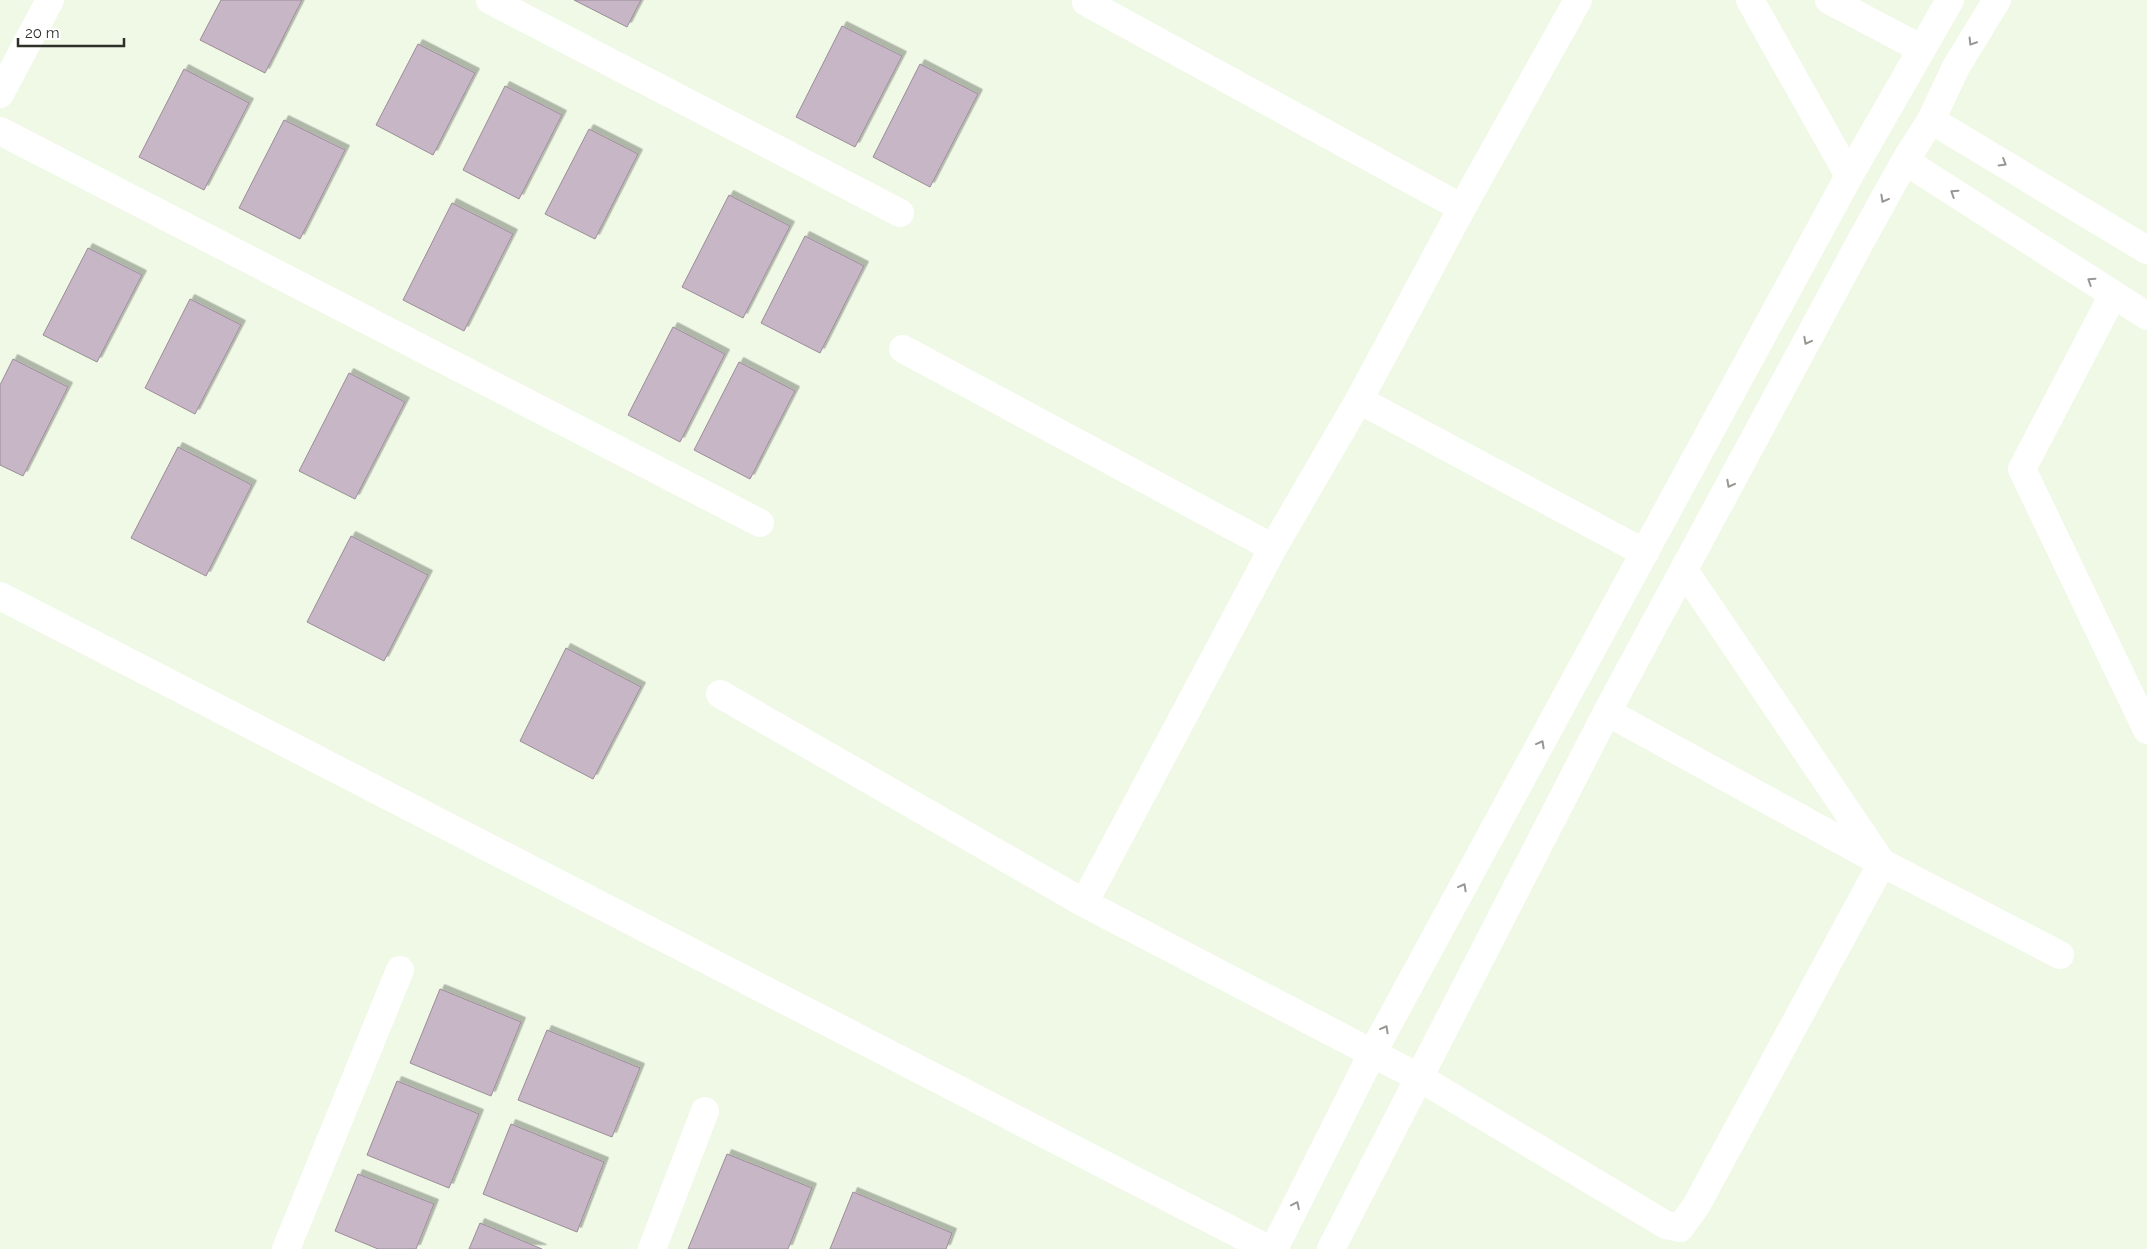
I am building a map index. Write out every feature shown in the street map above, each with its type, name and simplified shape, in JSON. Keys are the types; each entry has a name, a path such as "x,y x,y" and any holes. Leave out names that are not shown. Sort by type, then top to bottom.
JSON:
{"street":[{"path":"0,94 50,0"},
{"path":"490,0 900,213"},
{"path":"1084,903 1273,548 1360,400 1462,208 1578,0"},
{"path":"1750,0 1849,176"},
{"path":"1829,0 1920,48"},
{"path":"1274,1249 1373,1052 1849,176 1920,48 1950,0"},
{"path":"1331,1249 1607,712 1905,162 1931,120 1956,67 1997,0"},
{"path":"1086,2 1462,208"},
{"path":"1931,120 2147,250"},
{"path":"0,131 760,524"},
{"path":"1905,162 2147,316"},
{"path":"2113,295 2022,469 2147,730"},
{"path":"903,349 1273,548"},
{"path":"1360,400 1645,553"},
{"path":"1684,570 1882,863"},
{"path":"0,596 1268,1249"},
{"path":"720,694 1084,903 1373,1052 1420,1078 1666,1225 1680,1228 1696,1206 1882,863"},
{"path":"1607,712 1882,863 2060,954"},
{"path":"286,1249 400,970"},
{"path":"652,1249 705,1111"}],"building":[{"path":"221,0 302,0 265,73 200,40"},
{"path":"574,0 641,0 627,27"},
{"path":"842,26 902,56 855,147 796,117"},
{"path":"418,44 475,73 433,155 376,125"},
{"path":"920,64 978,94 930,187 873,157"},
{"path":"184,69 249,103 204,190 139,157"},
{"path":"505,86 562,115 519,199 463,170"},
{"path":"284,120 345,150 300,239 239,208"},
{"path":"589,129 638,154 595,239 545,214"},
{"path":"729,195 790,226 743,318 682,287"},
{"path":"452,203 513,234 464,331 403,300"},
{"path":"805,236 864,266 820,353 761,323"},
{"path":"88,248 142,275 97,362 43,335"},
{"path":"190,299 241,325 195,414 145,388"},
{"path":"673,327 725,354 680,442 628,415"},
{"path":"13,359 68,387 23,476 0,465 0,385"},
{"path":"739,362 795,391 750,479 694,450"},
{"path":"349,373 405,402 355,499 299,471"},
{"path":"178,447 252,485 206,576 131,538"},
{"path":"351,536 428,575 384,661 307,622"},
{"path":"566,648 641,687 593,779 520,741"},
{"path":"440,989 521,1022 491,1096 410,1063"},
{"path":"547,1030 640,1068 612,1137 518,1100"},
{"path":"397,1081 479,1114 449,1188 367,1155"},
{"path":"511,1124 604,1162 577,1232 483,1194"},
{"path":"727,1154 812,1188 788,1249 688,1249"},
{"path":"358,1174 434,1204 416,1249 378,1249 335,1231"},
{"path":"853,1192 952,1233 946,1249 830,1249"},
{"path":"480,1223 542,1249 469,1249"}]}
